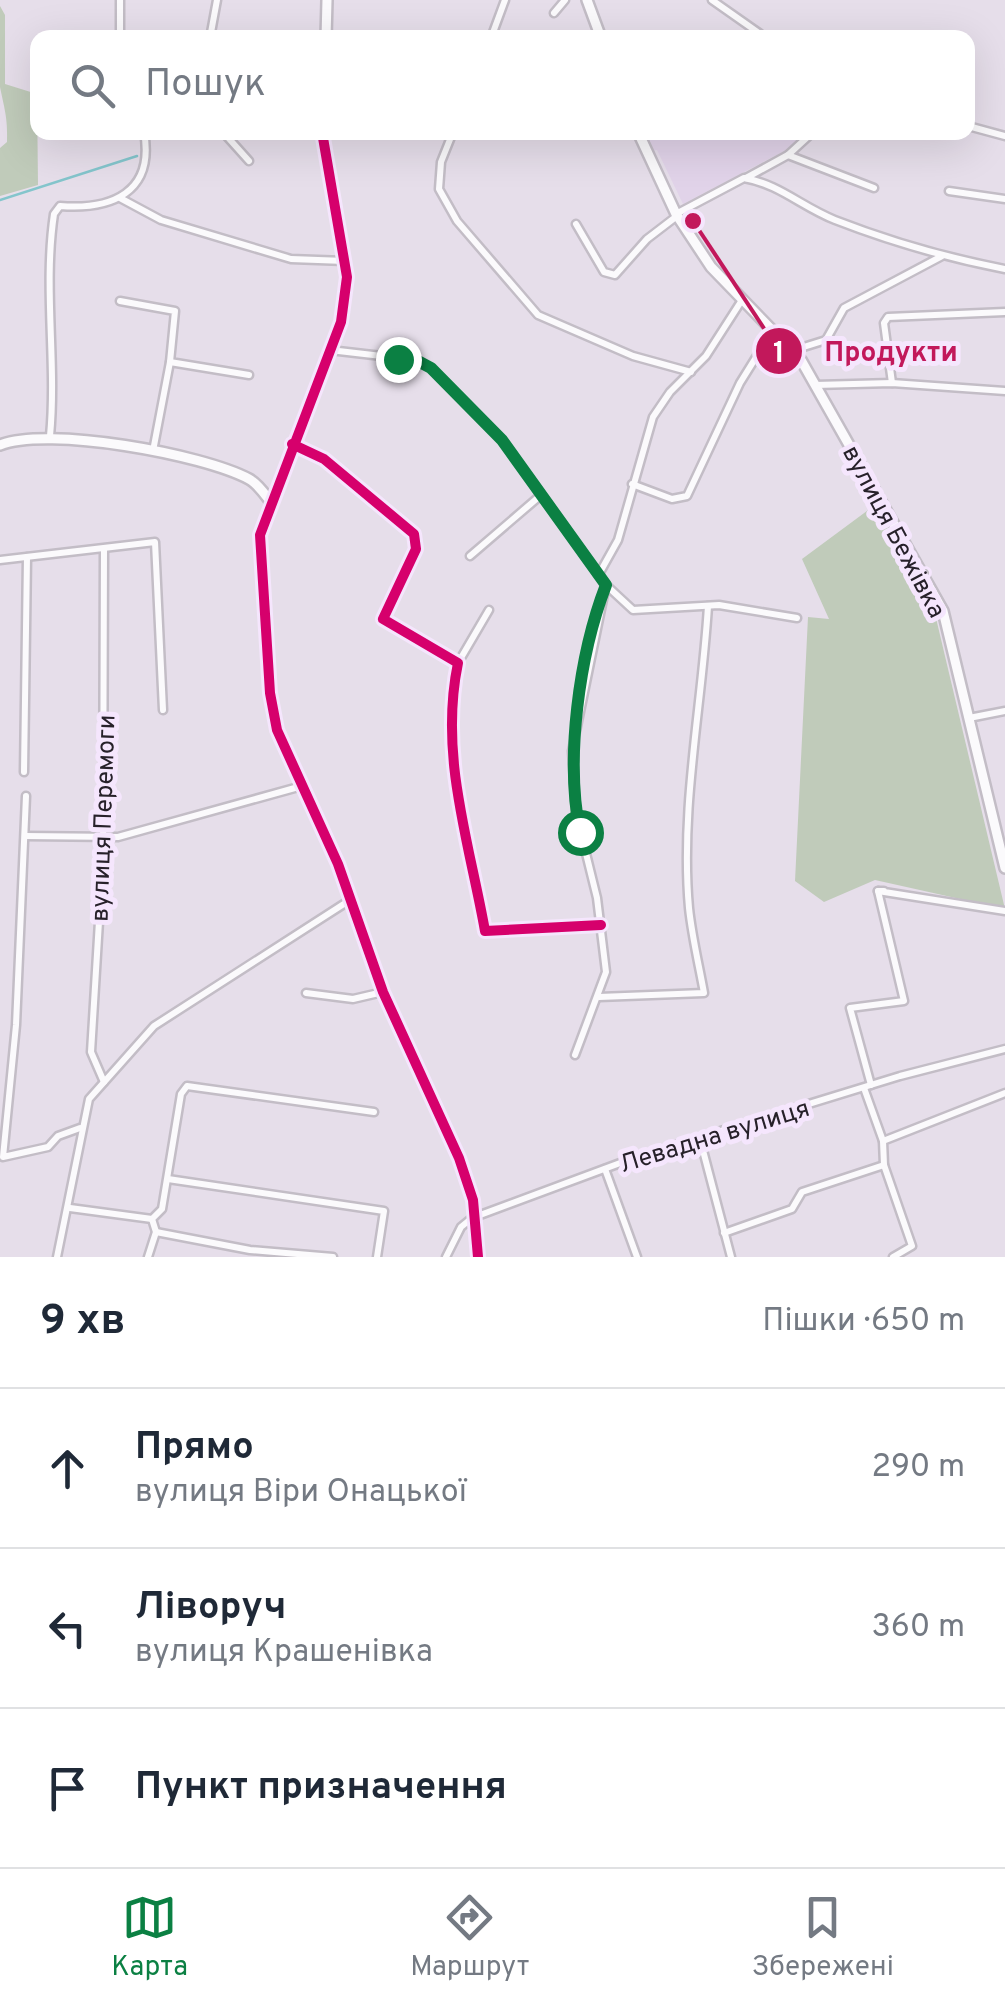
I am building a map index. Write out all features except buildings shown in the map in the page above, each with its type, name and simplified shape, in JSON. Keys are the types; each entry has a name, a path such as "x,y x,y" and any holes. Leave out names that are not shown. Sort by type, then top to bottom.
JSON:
{"street":[{"path":"120,0 120,30"},
{"path":"211,30 217,0"},
{"path":"326,0 326,30"},
{"path":"494,30 505,0"},
{"path":"554,13 565,0"},
{"path":"587,0 599,30"},
{"path":"712,0 755,30"},
{"path":"975,128 1005,136"},
{"path":"50,436 54,399 48,302 54,214 60,206 94,208 120,198 142,169 146,140"},
{"path":"230,140 249,161"},
{"path":"323,140 347,277 340,322 270,501 259,560 270,693 278,730 351,900 383,992 459,1158 476,1216 478,1257"},
{"path":"450,140 440,162 439,188 457,221 538,315 633,356 691,372"},
{"name":"вулиця Бежівка","path":"642,140 677,215 711,268 794,350 943,611 1005,868"},
{"path":"576,224 604,272 615,276 647,239 677,215 788,155 804,140"},
{"path":"788,155 874,188"},
{"path":"744,178 780,188 835,220 944,256 1005,269"},
{"path":"949,191 1005,199"},
{"path":"120,198 162,220 291,259 345,261"},
{"path":"794,350 826,340 838,315 852,302 944,256"},
{"path":"599,574 618,540 653,417 743,299"},
{"path":"120,301 175,311 170,362 153,450"},
{"path":"892,383 884,324 888,317 1005,312"},
{"path":"632,484 672,499 687,496 740,383 773,329"},
{"path":"328,350 416,360 431,368 502,440 606,585 626,606 640,612 708,606 797,618"},
{"path":"170,362 249,375"},
{"path":"814,384 892,383 1005,391"},
{"path":"0,445 50,436 153,450 239,475 255,483 270,501"},
{"path":"292,444 324,459 414,534 416,548 383,620 458,663"},
{"path":"470,556 540,495"},
{"path":"0,560 155,542 163,710"},
{"name":"вулиця Перемоги","path":"104,549 103,838 91,1052 104,1082"},
{"path":"24,772 27,557"},
{"path":"575,1055 606,972 601,926 576,813 572,751 606,585"},
{"path":"599,997 704,992 689,908 688,862 694,737 708,606"},
{"path":"489,610 458,663 450,726 452,770 485,931 601,926"},
{"path":"969,718 1005,711"},
{"path":"25,836 103,838 242,806 303,786"},
{"path":"26,796 14,1064 2,1157 48,1147 58,1136 81,1127"},
{"path":"893,1257 908,1252 912,1246 884,1165 884,1141 850,1008 904,1001 881,891 1005,911"},
{"path":"56,1257 70,1208 81,1127 89,1099 154,1026 351,900"},
{"path":"306,994 353,999 383,992"},
{"name":"Левадна вулиця","path":"476,1216 700,1139 868,1086 1005,1049"},
{"path":"70,1208 152,1219 162,1210 181,1094 186,1086 374,1112"},
{"path":"884,1141 1005,1094"},
{"path":"700,1139 732,1257"},
{"path":"724,1233 792,1209 802,1192 884,1165"},
{"path":"605,1169 637,1257"},
{"path":"168,1179 384,1211 377,1257"},
{"path":"446,1257 462,1227 476,1216"},
{"path":"148,1257 156,1232 152,1219"},
{"path":"156,1232 250,1250 333,1257"}],"shaded area":[{"path":"646,140 800,140 683,204 657,150 650,151"}],"green space":[{"path":"0,6 5,15 5,84 30,92 30,140 38,140 38,185 0,196 0,148 7,142 7,134 0,87"},
{"path":"875,505 935,614 1005,909 875,880 824,902 795,881 808,617 829,619 802,559"}],"waterway":[{"path":"0,200 137,156"}],"cycle path":[{"path":"323,140 347,277 341,322 260,535 270,693 277,730 338,864 383,992 459,1158 473,1200 478,1257"},
{"path":"292,444 324,459 414,534 416,549 383,619 458,663 453,697 454,764 485,931 601,925"}],"place":[{"name":"Продукти","path":"693,221"}],"route":[{"path":"398,359 416,360 431,368 502,440 606,585 574,727 574,796 580,832"}]}
